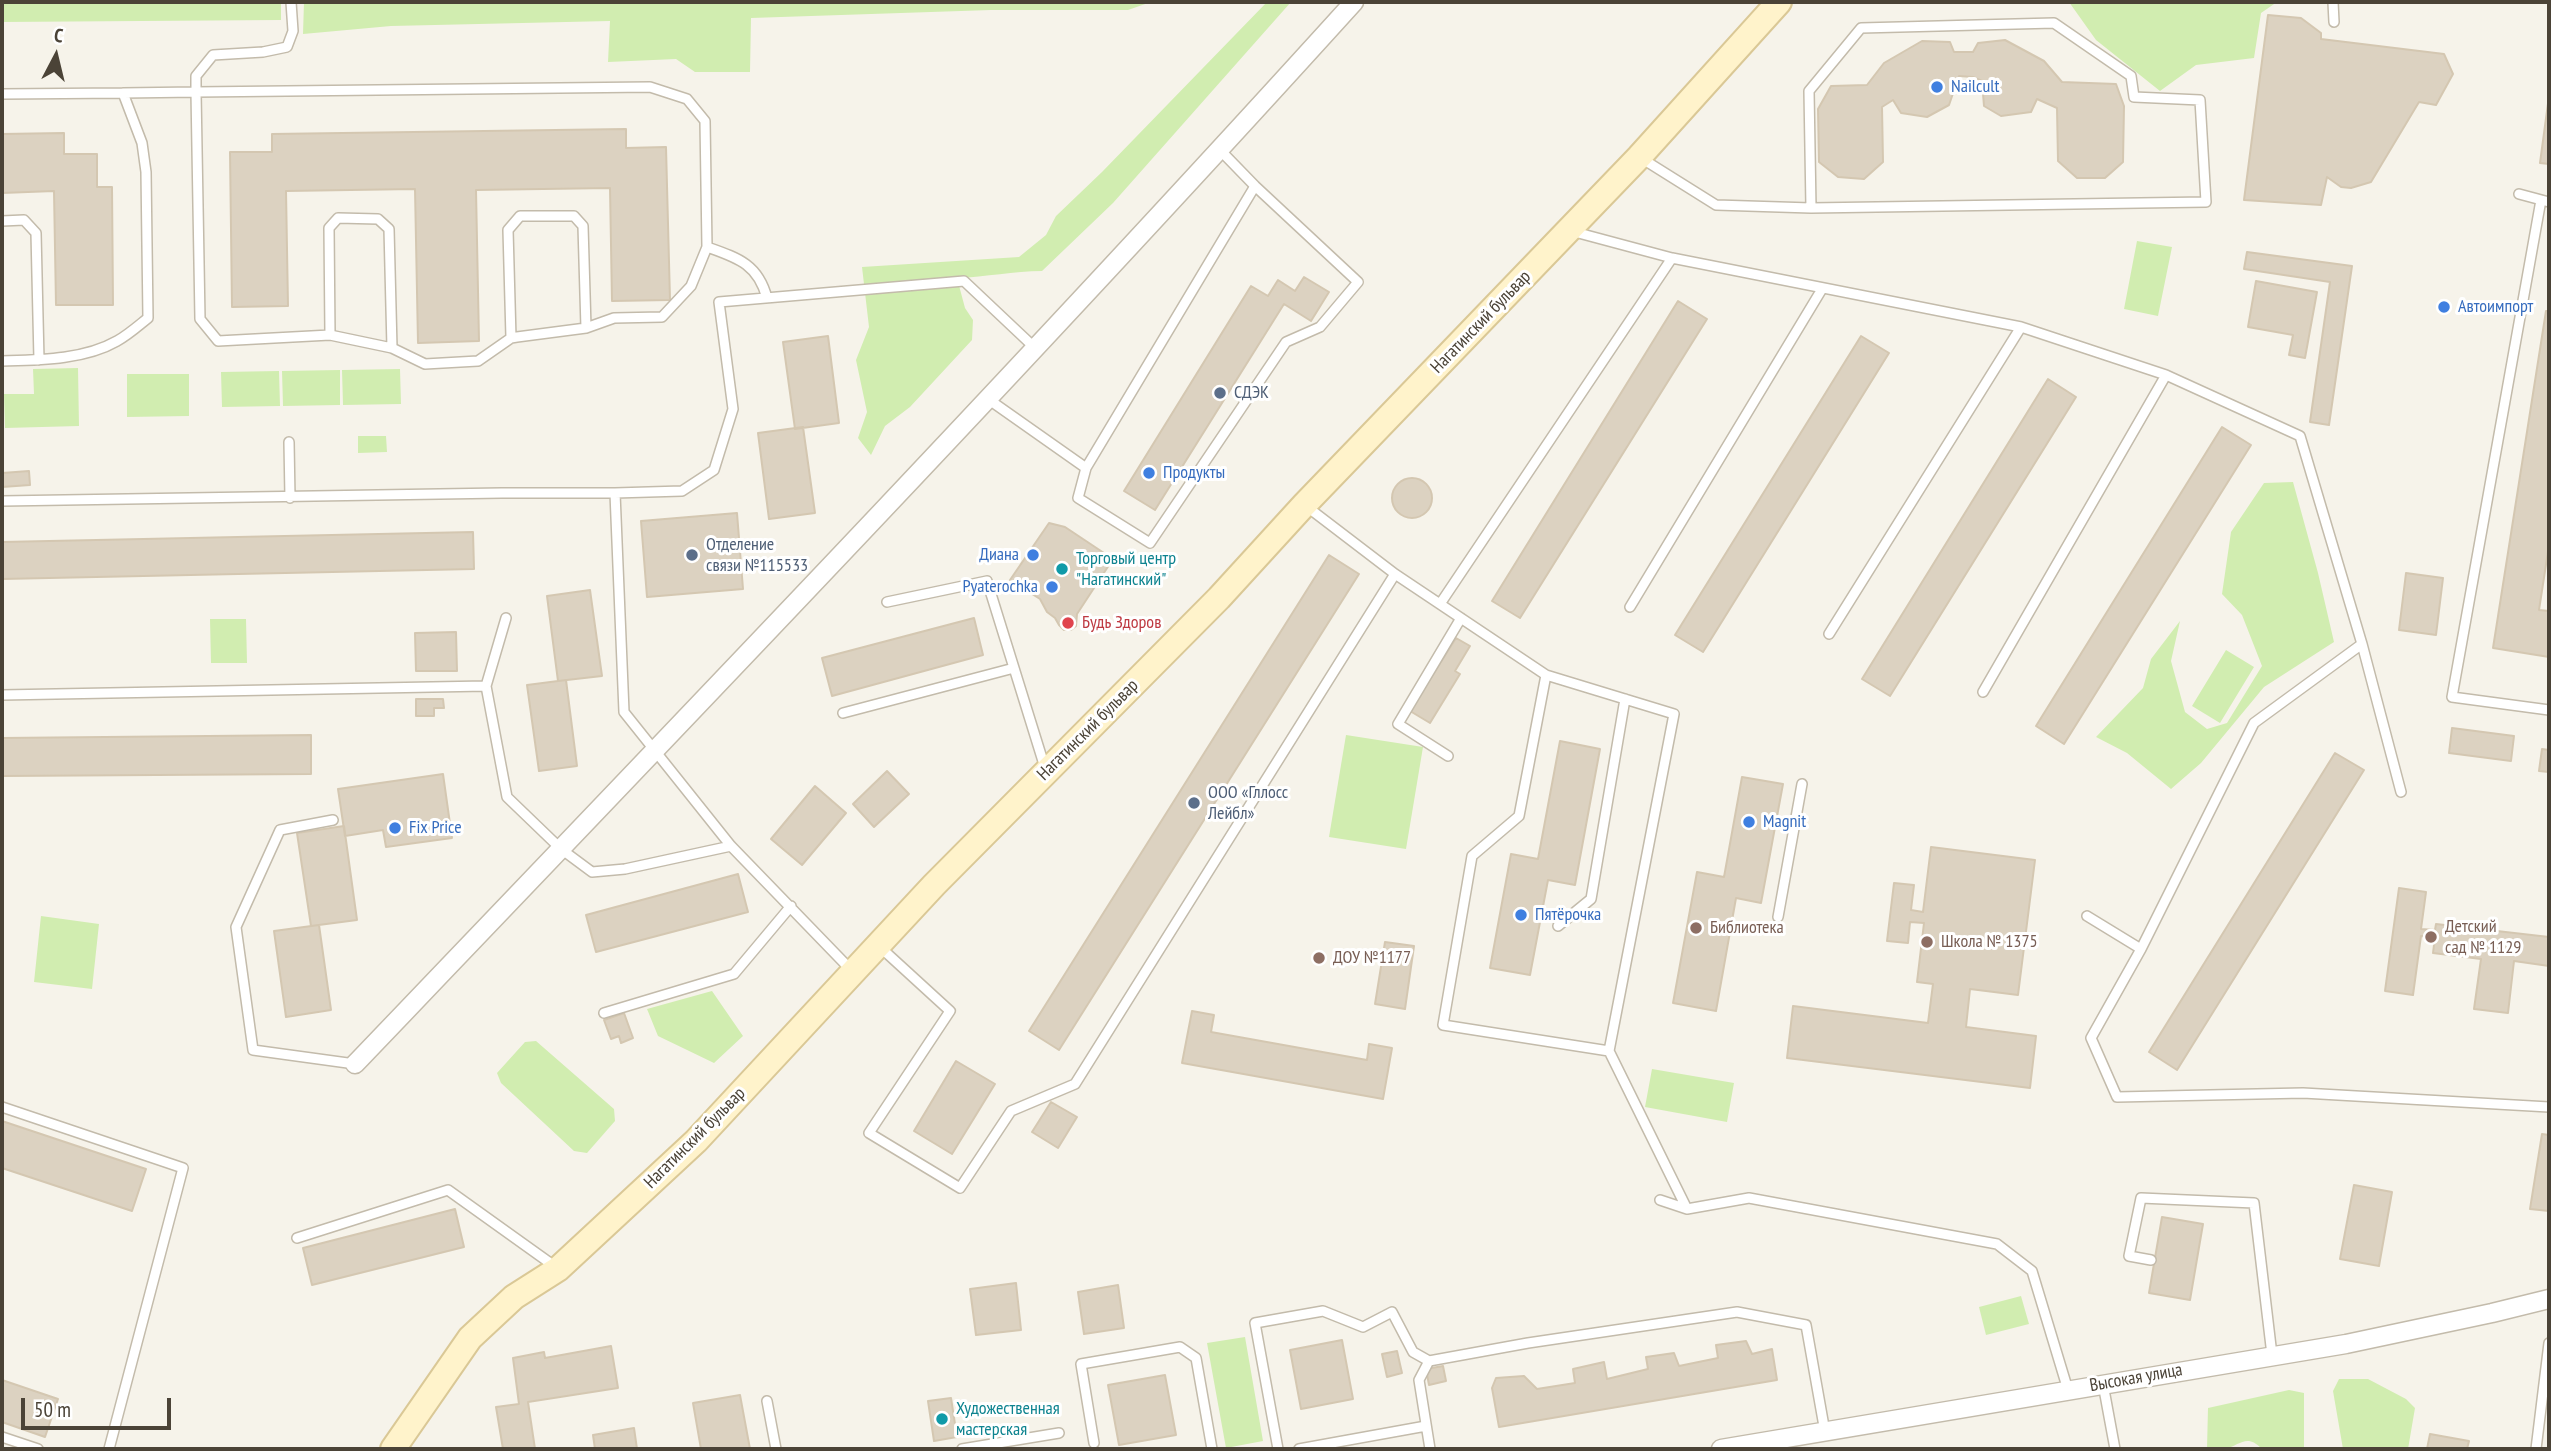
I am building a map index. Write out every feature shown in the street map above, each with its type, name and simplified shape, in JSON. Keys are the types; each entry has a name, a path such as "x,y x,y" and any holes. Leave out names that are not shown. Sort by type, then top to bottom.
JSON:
{"street":[{"path":"355,1064 1035,348 1354,2"},
{"name":"Нагатинский бульвар","path":"393,1449 470,1338 514,1297 558,1269 696,1141 934,885 1219,598 1304,505 1639,157 1779,2"},
{"name":"Высокая улица","path":"1721,1449 1761,1446 1825,1432 2346,1344 2549,1299"}],"lane":[{"path":"2,93 123,93 196,92 650,87 687,99 705,121 707,247 691,286 663,317 614,317 586,328 511,338 478,361 425,364 391,348 330,335 218,341 200,319 196,92 196,76 213,55 263,52 287,47 293,31 291,2"},
{"path":"2333,2 2334,22"},
{"path":"1639,157 1716,205 1811,208 2206,202 2200,100 2134,97 2131,76 2054,23 1861,28 1809,91 1811,208"},
{"path":"2,361 40,360 94,351 116,342 148,318 146,172 142,143 123,93"},
{"path":"1220,150 1357,282 1320,327 1286,342 1150,542 1078,498 1087,468 1255,186"},
{"path":"2519,194 2545,201 2452,697 2549,710"},
{"path":"511,338 509,230 520,216 574,216 583,226 586,328"},
{"path":"330,335 329,228 338,218 378,219 389,229 391,348"},
{"path":"2,221 24,220 36,233 40,360"},
{"path":"1569,230 1672,258 2021,327 2166,375 2300,436 2362,644 2401,792"},
{"path":"707,247 742,259 763,283 767,298"},
{"path":"1440,604 1672,258"},
{"path":"2,501 682,491 714,470 733,409 719,302 964,281 1035,348"},
{"path":"1630,607 1822,289"},
{"path":"1829,634 2021,327"},
{"path":"1983,692 2166,375"},
{"path":"987,398 1087,468"},
{"path":"289,442 290,498"},
{"path":"615,493 624,712 732,846 853,972"},
{"path":"1304,505 1395,574 1546,675 1674,714 1609,1051 1687,1209"},
{"path":"878,945 950,1011 869,1133 960,1188 1011,1111 1075,1084 1395,574"},
{"path":"887,602 987,582 1046,772"},
{"path":"506,618 486,686 507,797 561,849 592,872 625,869 732,846"},
{"path":"1448,755 1398,724 1461,618"},
{"path":"2362,644 2254,723 2141,949 2091,1038 2117,1097 2303,1093 2549,1107"},
{"path":"843,713 1014,668"},
{"path":"1546,675 1519,816 1472,856 1443,1025 1609,1051"},
{"path":"2,695 486,686"},
{"path":"1558,926 1591,899 1625,699"},
{"path":"1778,917 1802,784"},
{"path":"333,820 280,830 236,927 253,1050 355,1064"},
{"path":"604,1013 734,974 791,906"},
{"path":"2087,916 2141,949"},
{"path":"2,1107 183,1168 109,1449"},
{"path":"297,1238 448,1190 558,1269"},
{"path":"1661,1200 1687,1209 1749,1198 1997,1244 2032,1271 2068,1390"},
{"path":"2151,1260 2129,1256 2141,1198 2254,1203 2272,1355"},
{"path":"1278,1449 1255,1322 1323,1311 1363,1327 1392,1312 1413,1352 1429,1361 1541,1341 1737,1312 1806,1325 1825,1432"},
{"path":"2536,1449 2549,1343"},
{"path":"1094,1443 1080,1364 1180,1347 1196,1358 1212,1449"},
{"path":"1429,1361 1419,1380 1430,1449"},
{"path":"2103,1384 2115,1449"},
{"path":"766,1401 776,1449"},
{"path":"1299,1449 1426,1426"},
{"path":"962,1449 1059,1433"},
{"path":"2,1437 38,1449"}],"green space":[{"path":"2,2 281,2 281,20 2,22"},
{"path":"304,2 1151,2 1128,10 991,10 751,18 750,72 695,72 676,59 608,62 610,21 391,26 303,34"},
{"path":"1267,2 1291,2 1113,203 1042,271 957,278 965,308 973,320 972,340 910,407 885,426 871,455 858,438 867,412 856,360 869,327 862,267 1019,257 1046,235 1056,216"},
{"path":"2069,2 2277,2 2261,13 2254,58 2196,65 2160,91 2096,40"},
{"path":"2137,241 2172,247 2158,316 2124,309"},
{"path":"78,368 79,426 5,428 4,394 34,394 33,369"},
{"path":"400,369 401,404 343,405 342,370"},
{"path":"340,370 340,405 283,406 282,371"},
{"path":"279,371 280,406 222,407 221,372"},
{"path":"127,374 189,374 189,416 127,417"},
{"path":"358,436 386,436 387,452 358,453"},
{"path":"2293,482 2334,642 2264,687 2201,763 2171,789 2127,753 2096,737 2143,688 2151,659 2180,621 2171,661 2185,712 2207,729 2227,723 2262,666 2242,615 2222,594 2231,532 2264,483"},
{"path":"210,619 246,619 247,663 211,663"},
{"path":"2226,650 2254,667 2220,723 2192,706"},
{"path":"1346,735 1423,747 1406,849 1329,837"},
{"path":"41,916 99,924 92,989 34,982"},
{"path":"712,991 743,1036 714,1063 658,1036 647,1009"},
{"path":"536,1041 614,1109 615,1121 587,1153 574,1151 501,1083 497,1073 525,1042"},
{"path":"1652,1069 1734,1083 1727,1122 1645,1107"},
{"path":"2021,1296 2029,1324 1986,1335 1979,1307"},
{"path":"1245,1337 1263,1441 1226,1448 1207,1343"},
{"path":"2339,1379 2368,1379 2406,1399 2415,1408 2408,1449 2343,1449 2333,1391"},
{"path":"2289,1390 2304,1393 2304,1449 2262,1449 2248,1441 2223,1450 2207,1449 2208,1408"}],"building":[{"path":"2268,15 2301,18 2321,33 2321,39 2444,54 2453,74 2436,105 2419,102 2371,182 2351,188 2341,187 2327,177 2321,205 2244,200"},
{"path":"2005,40 2044,61 2062,82 2116,84 2124,106 2123,162 2105,178 2077,178 2058,161 2057,108 2037,99 2031,112 2001,116 1984,106 1982,81 1959,76 1949,105 1927,117 1901,113 1893,100 1882,107 1883,162 1864,179 1838,177 1819,162 1818,109 1831,86 1867,85 1884,63 1922,41 1950,42 1954,52 1973,52 1978,43"},
{"path":"2549,96 2549,164 2540,163"},
{"path":"626,129 626,148 666,147 670,300 612,301 610,188 476,190 479,341 418,343 415,189 286,191 288,306 232,307 230,152 272,152 272,134"},
{"path":"64,133 64,154 97,154 97,187 112,187 113,305 56,305 54,191 2,193 2,134"},
{"path":"2247,252 2352,266 2329,425 2310,422 2330,282 2244,269"},
{"path":"1304,277 1329,292 1311,321 1284,304 1155,510 1124,491 1251,286 1268,296 1278,280 1295,291"},
{"path":"2256,281 2317,292 2305,358 2289,355 2293,335 2248,327"},
{"path":"1678,301 1707,319 1520,618 1492,601"},
{"path":"2546,311 2549,311 2549,545 2539,610 2549,611 2549,657 2493,648"},
{"path":"828,336 839,423 795,429 783,342"},
{"path":"1861,336 1889,353 1703,652 1675,635"},
{"path":"2048,379 2076,397 1890,696 1862,679"},
{"path":"803,427 815,513 769,519 758,433"},
{"path":"2222,427 2251,445 2064,744 2036,726"},
{"path":"29,471 30,485 2,487 2,473"},
{"path":"1412,478 1426,484 1432,498 1426,512 1412,518 1398,512 1392,498 1398,484"},
{"name":"Отделение связи №115533","path":"737,513 743,589 647,597 641,521"},
{"name":"Торговый центр \"Нагатинский\"","path":"1049,523 1065,527 1113,559 1077,614 1076,626 1071,630 1064,630 1047,612 1040,599 1010,580"},
{"path":"473,532 474,569 2,579 2,542"},
{"path":"1329,555 1359,574 1059,1050 1029,1031"},
{"path":"2406,573 2443,578 2436,635 2399,630"},
{"path":"590,590 602,676 558,681 547,596"},
{"path":"974,618 983,655 832,696 822,658"},
{"path":"456,632 457,671 416,671 415,633"},
{"path":"1456,638 1470,646 1455,671 1460,674 1430,723 1410,711"},
{"path":"566,680 577,766 539,771 527,685"},
{"path":"416,699 443,699 444,708 434,708 434,716 416,716"},
{"path":"2452,728 2514,736 2511,761 2449,753"},
{"path":"311,735 311,774 2,776 2,738"},
{"path":"1560,741 1600,749 1575,885 1548,880 1530,975 1490,968 1511,854 1538,859"},
{"path":"2542,749 2549,750 2549,772 2539,771"},
{"path":"2335,753 2364,770 2177,1070 2149,1052"},
{"path":"887,771 909,794 874,827 853,804"},
{"path":"443,774 452,838 386,847 383,830 345,836 338,789"},
{"path":"1742,777 1783,784 1761,903 1736,898 1716,1011 1673,1003 1697,872 1724,877"},
{"path":"815,786 846,813 802,865 771,839"},
{"path":"344,826 357,920 311,926 297,833"},
{"path":"1931,847 2035,860 2018,995 1970,989 1966,1027 2036,1036 2030,1088 1787,1058 1793,1006 1928,1023 1933,984 1917,982 1924,923 1910,922 1908,943 1887,941 1894,883 1914,885 1911,910 1923,912"},
{"path":"738,874 748,912 596,952 586,915"},
{"path":"2399,888 2426,892 2421,929 2435,930 2436,924 2549,937 2549,966 2514,961 2508,1013 2474,1009 2481,959 2433,953 2435,937 2421,936 2413,995 2385,991"},
{"path":"319,925 331,1010 286,1017 274,931"},
{"path":"1385,942 1414,946 1405,1009 1375,1004"},
{"path":"1192,1011 1214,1015 1211,1032 1367,1060 1369,1044 1392,1048 1383,1099 1182,1063"},
{"path":"624,1013 633,1038 621,1043 619,1036 611,1039 604,1020"},
{"path":"956,1061 995,1084 952,1154 914,1131"},
{"path":"1051,1102 1077,1117 1058,1148 1032,1132"},
{"path":"2,1121 146,1169 132,1211 2,1168"},
{"path":"2542,1134 2549,1135 2549,1211 2530,1209"},
{"path":"2354,1185 2392,1192 2379,1266 2340,1259"},
{"path":"455,1209 464,1247 312,1285 303,1248"},
{"path":"2162,1217 2203,1224 2190,1300 2149,1293"},
{"path":"1016,1283 1021,1330 976,1335 970,1289"},
{"path":"1118,1285 1124,1328 1084,1334 1078,1292"},
{"path":"1342,1340 1353,1399 1301,1409 1290,1350"},
{"path":"1746,1341 1752,1354 1772,1349 1777,1380 1499,1427 1492,1388 1496,1378 1524,1376 1537,1389 1575,1383 1573,1369 1604,1362 1607,1379 1648,1369 1646,1357 1674,1353 1679,1366 1718,1358 1716,1345"},
{"path":"611,1346 618,1388 528,1402 535,1449 503,1449 496,1407 519,1404 513,1358 544,1352 545,1358"},
{"path":"1397,1351 1402,1373 1387,1377 1382,1354"},
{"path":"1443,1366 1446,1381 1429,1385 1426,1369"},
{"path":"1165,1375 1176,1435 1119,1445 1108,1385"},
{"path":"2,1380 58,1399 45,1437 2,1422"},
{"path":"740,1395 750,1449 701,1449 693,1403"},
{"name":"Художественная мастерская","path":"951,1398 957,1437 934,1441 928,1401"},
{"path":"634,1428 637,1449 595,1449 593,1435"},
{"path":"2430,1434 2469,1441 2467,1449 2427,1449"}],"place":[{"name":"Nailcult","path":"1937,87"},
{"name":"Автоимпорт","path":"2444,307"},
{"name":"СДЭК","path":"1220,393"},
{"name":"Продукты","path":"1149,473"},
{"name":"Отделение связи №115533","path":"692,555"},
{"name":"Диана","path":"1033,555"},
{"name":"Торговый центр \"Нагатинский\"","path":"1062,569"},
{"name":"Pyaterochka","path":"1052,587"},
{"name":"Будь Здоров","path":"1068,623"},
{"name":"ООО «Гллосс Лейбл»","path":"1194,803"},
{"name":"Magnit","path":"1749,822"},
{"name":"Fix Price","path":"395,828"},
{"name":"Пятёрочка","path":"1521,915"},
{"name":"Библиотека","path":"1696,928"},
{"name":"Детский сад № 1129","path":"2431,937"},
{"name":"Школа № 1375","path":"1927,942"},
{"name":"ДОУ №1177","path":"1319,958"},
{"name":"Художественная мастерская","path":"942,1419"}]}
